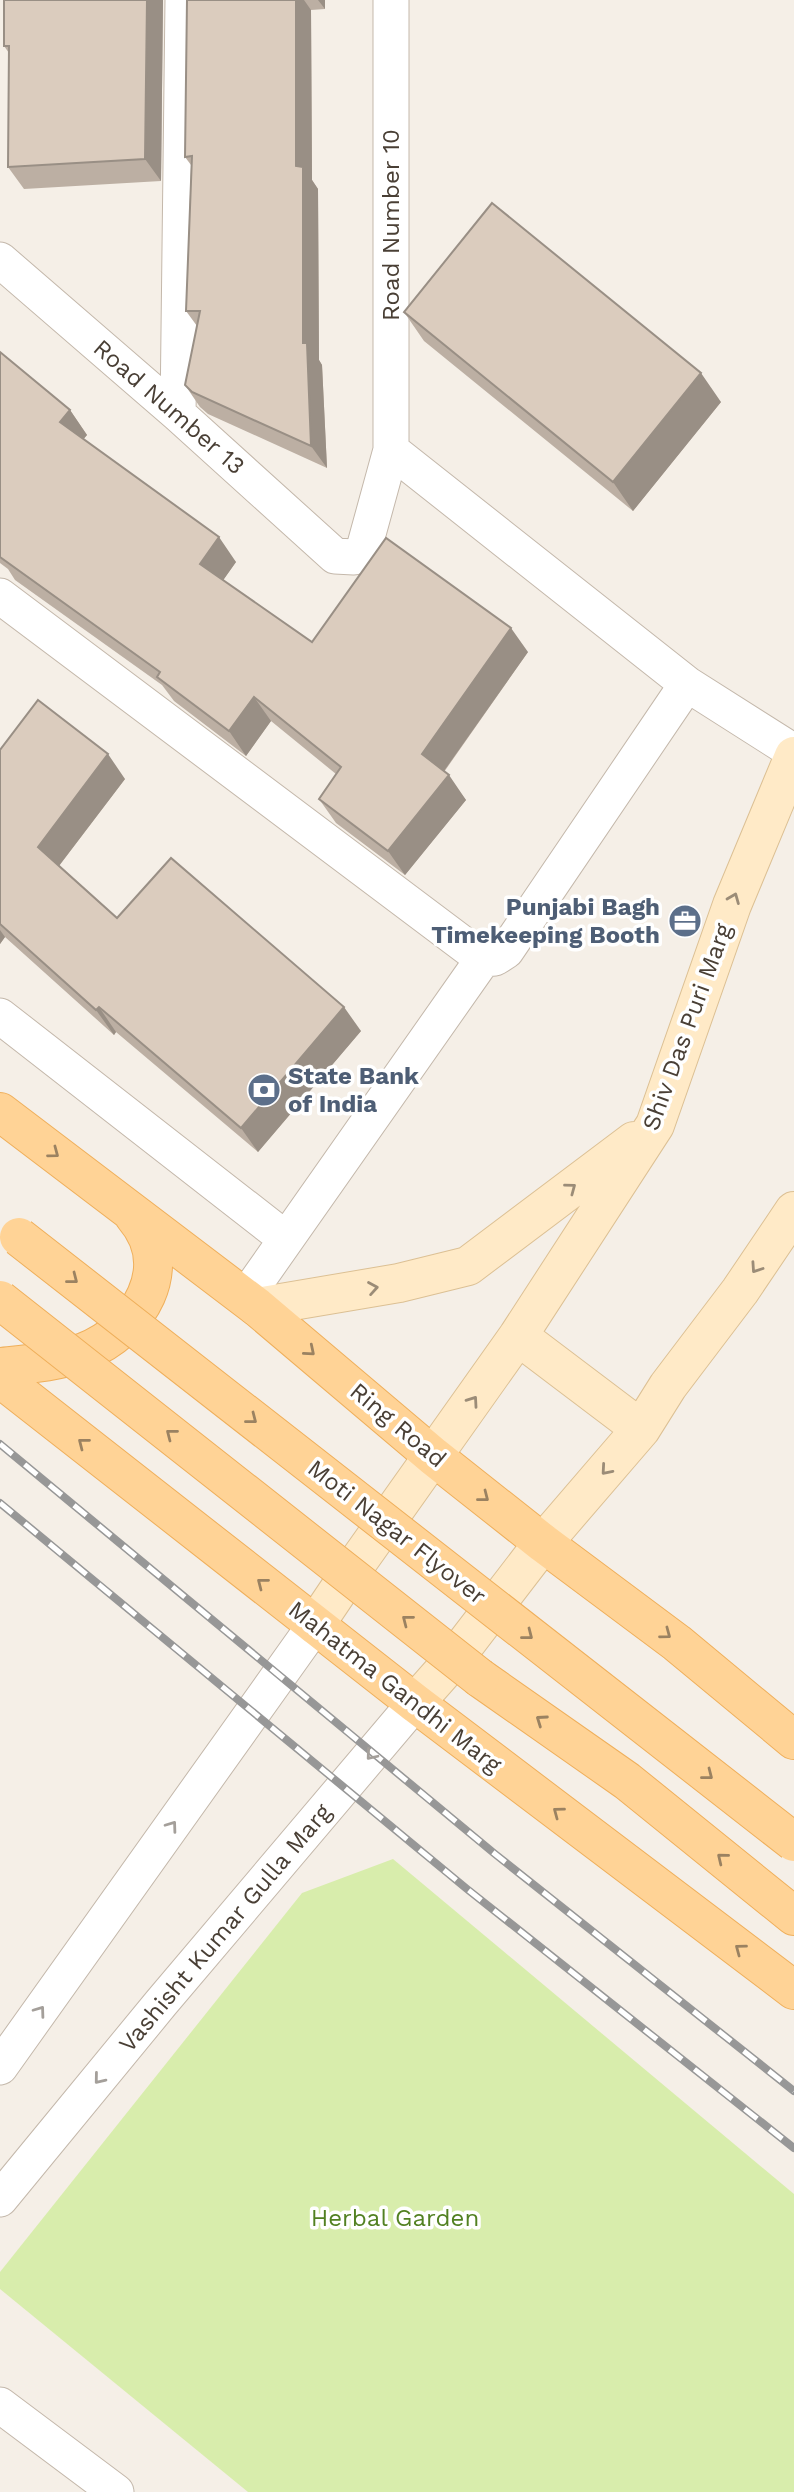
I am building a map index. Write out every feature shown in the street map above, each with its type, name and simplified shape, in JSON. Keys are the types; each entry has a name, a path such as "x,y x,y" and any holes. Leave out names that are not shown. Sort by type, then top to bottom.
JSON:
{"main road":[{"name":"Shiv Das Puri Marg","path":"316,1625 349,1573 518,1336 655,1125 732,905 794,754"},
{"name":"Ring Road","path":"0,1112 251,1303 433,1457 677,1643 794,1740"},
{"path":"251,1303 399,1283 468,1266 655,1125"},
{"path":"0,1367 59,1360 86,1351 113,1337 139,1309 149,1292 153,1254 147,1234 136,1218 122,1205"},
{"path":"543,1543 641,1429 668,1386 740,1291 794,1211"},
{"name":"Moti Nagar Flyover","path":"0,1222 794,1842"},
{"path":"0,1300 480,1678 626,1781 794,1916"},
{"path":"518,1336 641,1429"},
{"name":"Mahatma Gandhi Marg","path":"0,1378 415,1703 794,1990"},
{"name":"Vashisht Kumar Gulla Marg","path":"415,1703 453,1659 543,1543"}],"street":[{"path":"178,414 183,0"},
{"name":"Road Number 10","path":"335,556 354,557 363,552 391,450 391,0"},
{"name":"Road Number 13","path":"0,260 178,414 335,556"},
{"path":"391,450 687,684 794,754"},
{"path":"0,596 483,959 495,958 506,951 687,684"},
{"path":"251,1303 286,1239 483,959"},
{"path":"0,1016 286,1239"},
{"path":"0,2067 316,1625"},
{"name":"Vashisht Kumar Gulla Marg","path":"0,2200 415,1703"},
{"path":"0,2405 116,2492"}],"green space":[{"name":"Herbal Garden","path":"393,1859 794,2194 794,2492 248,2492 0,2289 0,2272 302,1893"}],"building":[{"path":"4,0 147,0 145,159 8,167 9,46 4,46"},
{"path":"187,0 296,0 296,166 303,167 303,343 307,343 311,446 192,392 185,385 200,311 186,311 192,156 185,157"},
{"path":"492,203 701,373 613,482 404,312"},
{"path":"0,352 70,410 60,422 219,537 200,564 312,642 386,538 511,628 422,754 449,775 388,851 319,799 341,767 254,697 229,731 157,677 160,672 0,557"},
{"path":"38,700 108,754 38,847 117,918 171,858 344,1007 241,1128 99,1007 96,1010 0,924 0,750"}],"railway":[{"path":"0,1444 495,1854 794,2091"},
{"path":"0,1503 467,1889 794,2148"}],"place":[{"name":"Punjabi Bagh Timekeeping Booth","path":"685,921"},
{"name":"State Bank of India","path":"264,1090"}]}
